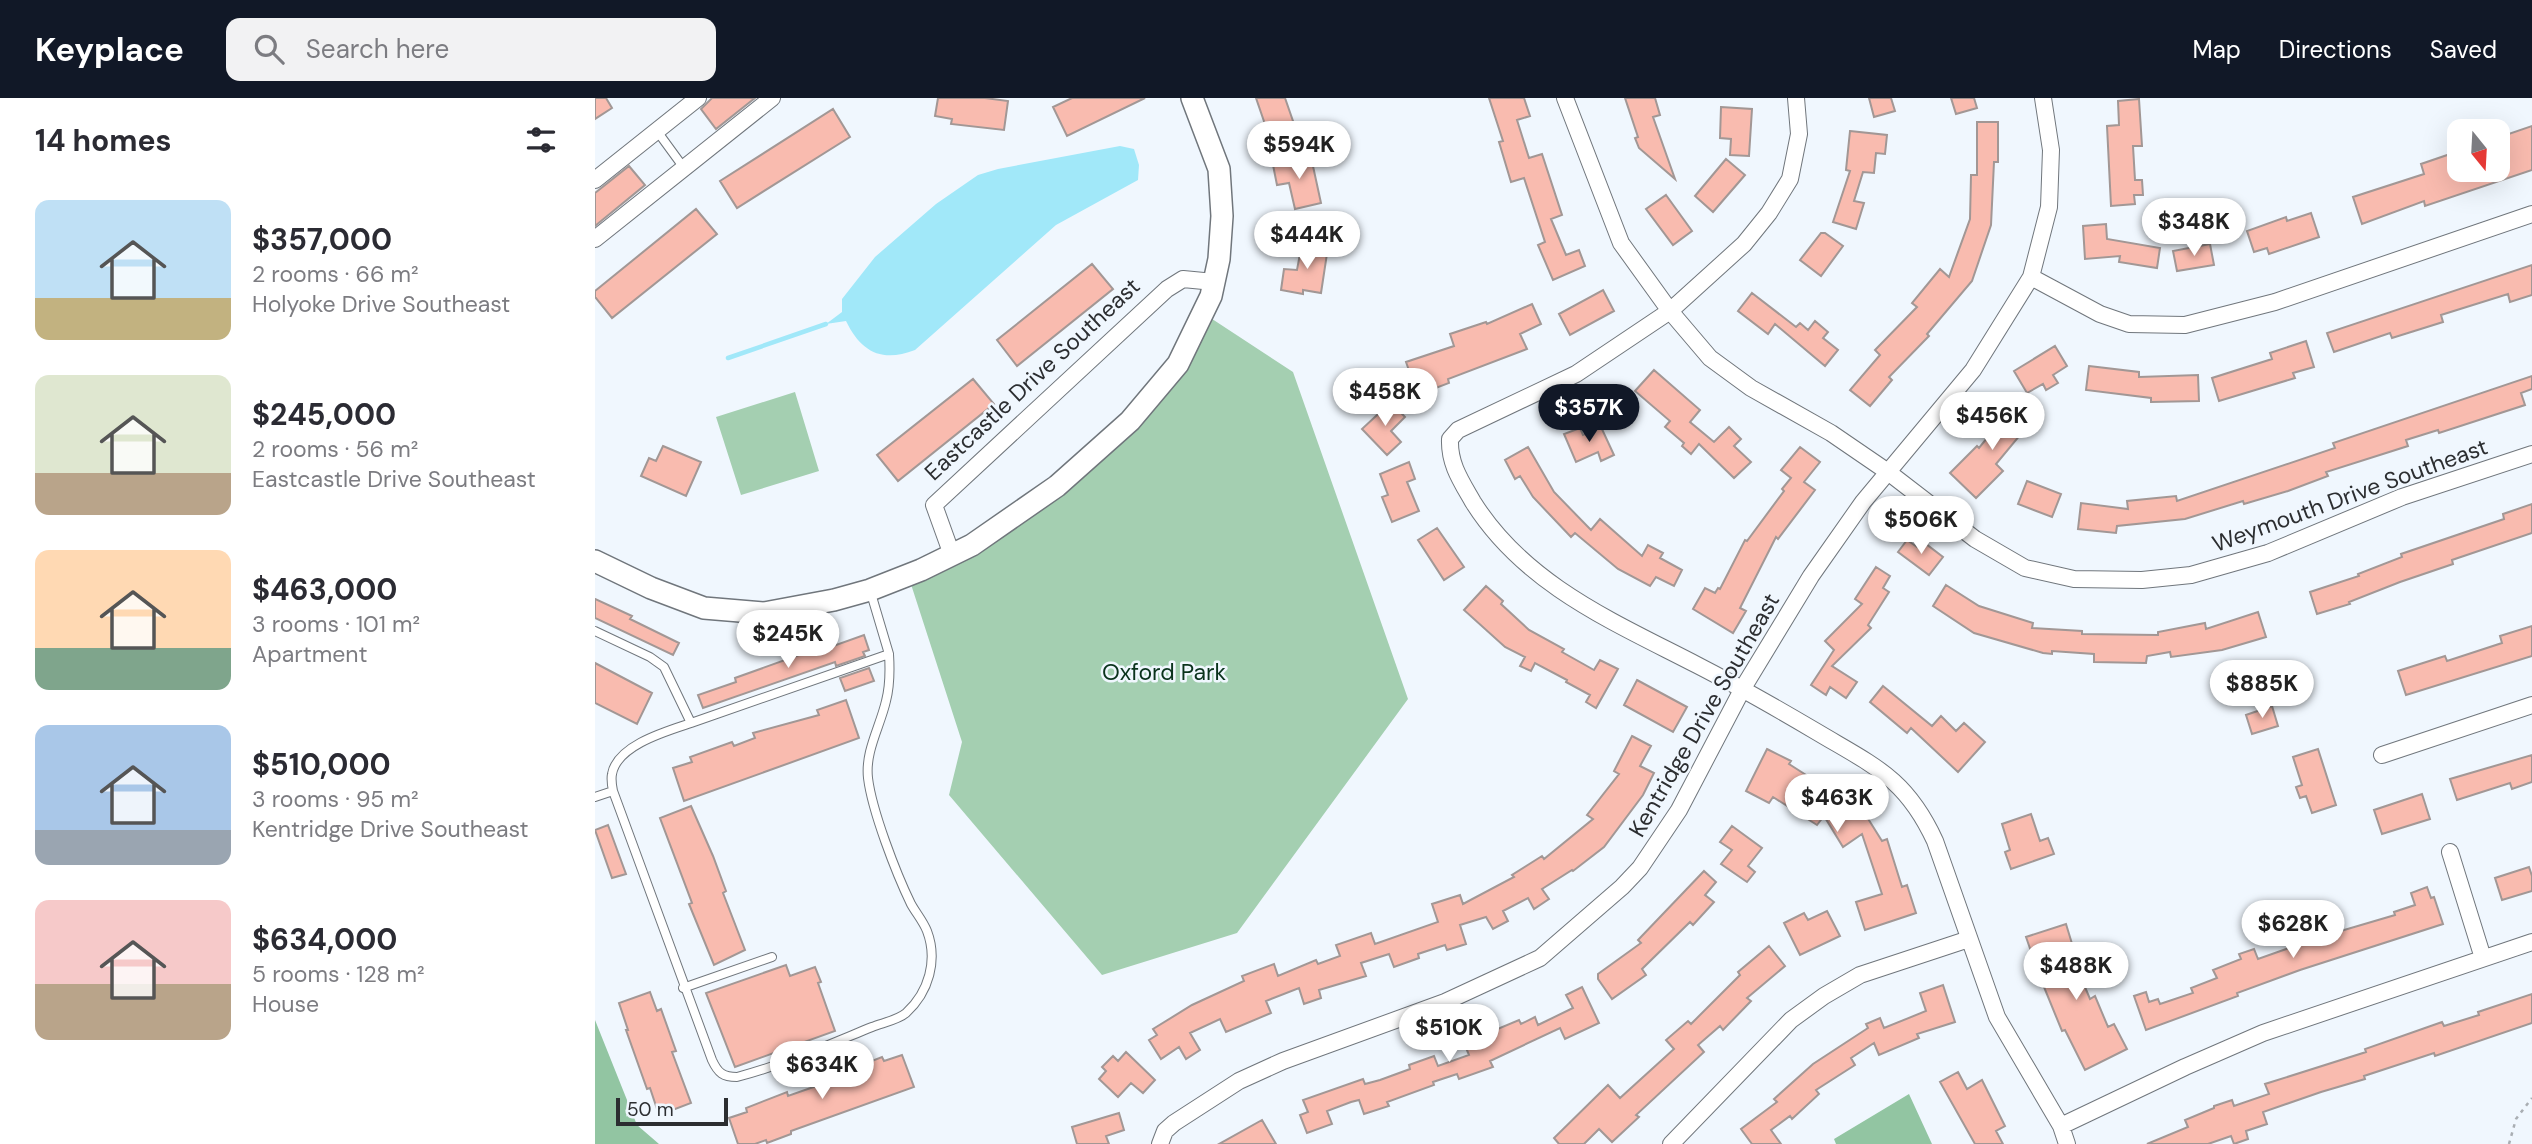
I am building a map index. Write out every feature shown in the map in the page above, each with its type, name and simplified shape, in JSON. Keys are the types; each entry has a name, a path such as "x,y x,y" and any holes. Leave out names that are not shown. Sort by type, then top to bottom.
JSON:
{"street":[{"path":"595,239 772,98"},
{"path":"595,561 651,588 704,608 764,613 834,600 870,590 952,555 972,545 1057,486 1130,421 1178,364 1211,296 1222,216 1219,169 1192,98"},
{"name":"Weymouth Drive Southeast","path":"1565,98 1621,243 1670,311 1710,358 1751,388 1831,433 1888,472 1975,539 2025,568 2074,579 2142,580 2191,575 2268,553 2402,497 2532,454"},
{"path":"1796,98 1800,134 1790,179 1769,214 1744,244 1670,311 1576,374 1458,430 1450,439 1449,452 1455,472 1493,530 1526,564 1561,592 1743,688 1878,769 1902,788 1923,815 1935,841 1997,1017 2061,1126 2067,1144"},
{"name":"Kentridge Drive Southeast","path":"1160,1144 1165,1132 1174,1123 1239,1081 1283,1061 1445,1002 1540,958 1640,868 1679,810 1743,688 1811,576 1863,502 1973,370 2031,277 2049,207 2051,150 2043,98"},
{"path":"595,180 694,99"},
{"path":"2031,277 2100,314 2129,324 2185,326 2275,302 2532,214"},
{"name":"Eastcastle Drive Southeast","path":"952,555 934,505 1167,289 1182,279 1214,282"},
{"path":"2382,755 2532,705"},
{"path":"2450,852 2483,958"},
{"path":"1677,1142 1791,1020 1824,996 1860,975 1969,939"},
{"path":"2061,1126 2263,1033 2532,942"}],"lane":[{"path":"657,131 684,168"},
{"path":"870,590 889,654 890,676 887,701 868,762 868,778 872,799 900,880 926,928 933,950 932,969 925,987 905,1014 737,1077 725,1077 717,1071 683,988 613,791 611,773 624,753 642,742 889,654"},
{"path":"595,631 650,657 664,667 691,723"},
{"path":"595,797 613,791"},
{"path":"683,988 772,957"}],"path":[{"path":"2509,1144 2516,1119 2532,1098"}],"green space":[{"name":"Oxford Park","path":"1203,313 1293,372 1408,699 1237,933 1102,975 949,795 962,742 908,575 952,555 1130,421"},
{"path":"795,392 819,471 741,495 716,417"},
{"path":"595,1020 637,1125 659,1144 595,1144"},
{"path":"1909,1094 1932,1144 1836,1144 1834,1139"}],"water":[{"path":"1120,146 1134,149 1139,165 1138,180 1056,225 915,350 883,355 858,340 846,321 826,324 842,312 842,299 875,257 936,204 978,175"}],"building":[{"path":"595,98 606,98 612,108 595,119"},
{"path":"712,98 755,98 716,129 701,109"},
{"path":"938,98 1008,101 1004,130 951,124 952,119 935,116"},
{"path":"1072,98 1145,98 1067,136 1053,107"},
{"path":"1256,98 1285,98 1294,124 1268,133"},
{"path":"1489,98 1524,98 1530,116 1517,120 1529,158 1542,154 1562,215 1551,219 1566,255 1579,250 1585,266 1553,280 1538,245 1545,242 1524,178 1511,182 1499,142 1503,141"},
{"path":"1625,98 1655,98 1660,115 1653,117 1675,179 1639,148"},
{"path":"1869,98 1891,98 1895,111 1874,117"},
{"path":"1951,98 1974,98 1977,108 1956,114"},
{"path":"2139,99 2142,146 2133,146 2135,180 2142,180 2143,195 2134,195 2135,204 2111,206 2107,126 2119,125 2118,101"},
{"path":"1721,107 1752,109 1749,156 1730,155 1731,139 1720,138"},
{"path":"833,109 850,137 737,208 720,181"},
{"path":"1977,122 1998,122 1998,162 1994,162 1991,225 1972,281 1927,334 1929,336 1889,377 1892,380 1870,406 1850,390 1880,355 1875,350 1917,307 1912,303 1940,269 1949,277 1970,219 1971,175 1977,175"},
{"path":"2532,126 2532,170 2510,177 2510,134"},
{"path":"1850,131 1887,135 1885,154 1876,153 1874,173 1863,172 1854,201 1864,203 1856,229 1833,222 1850,171 1846,170"},
{"path":"2447,155 2447,182 2496,182 2425,206 2424,201 2362,224 2353,197 2424,174 2421,164"},
{"path":"1311,157 1321,203 1295,209 1289,183 1277,185 1273,165"},
{"path":"1726,159 1745,175 1713,212 1695,196"},
{"path":"629,166 645,185 595,226 595,193"},
{"path":"1666,195 1692,231 1673,245 1646,209"},
{"path":"696,209 717,234 612,318 595,297 595,291"},
{"path":"2311,213 2319,237 2269,254 2267,248 2254,252 2247,231 2286,217 2287,221"},
{"path":"2106,224 2107,239 2160,248 2157,268 2119,262 2120,256 2085,259 2083,226"},
{"path":"1821,233 1843,246 1821,276 1800,260"},
{"path":"1302,243 1328,247 1321,293 1303,290 1303,294 1281,290 1284,269 1297,270"},
{"path":"2210,244 2214,265 2177,271 2173,251"},
{"path":"1092,264 1113,289 1017,366 997,340"},
{"path":"2532,265 2532,295 2510,302 2508,294 2441,315 2443,322 2392,338 2390,333 2334,352 2327,333"},
{"path":"1603,290 1614,311 1570,335 1559,314"},
{"path":"1752,293 1796,327 1800,323 1808,330 1815,321 1828,332 1823,338 1838,350 1825,366 1775,324 1768,334 1738,311"},
{"path":"1532,304 1541,324 1520,334 1527,349 1448,379 1449,383 1428,391 1423,378 1413,382 1406,362 1454,346 1450,334 1486,322 1487,324"},
{"path":"2306,341 2314,367 2293,373 2295,378 2219,401 2212,378 2272,359 2270,353"},
{"path":"2055,346 2067,366 2053,375 2058,383 2046,390 2043,384 2027,393 2014,371"},
{"path":"2089,366 2139,372 2139,377 2198,375 2199,401 2151,402 2151,398 2086,390"},
{"path":"1654,370 1700,410 1690,422 1714,442 1729,427 1741,439 1734,446 1751,462 1734,478 1699,444 1691,454 1682,446 1684,443 1665,427 1670,421 1635,391"},
{"path":"2532,376 2532,389 2521,393 2525,405 2439,433 2438,430 2406,440 2408,446 2326,472 2328,476 2288,491 2244,504 2243,501 2185,519 2117,526 2116,533 2078,529 2081,503 2128,509 2127,501 2176,496 2177,501 2335,448 2333,443"},
{"path":"973,379 994,404 898,481 877,455"},
{"path":"1391,402 1405,417 1391,431 1401,442 1387,455 1362,429"},
{"path":"2016,402 2035,417 1996,464 2003,471 1976,498 1950,473 1977,446 1979,448"},
{"path":"1601,427 1614,455 1601,461 1598,452 1576,462 1564,434 1580,428 1583,435"},
{"path":"663,446 701,462 686,496 641,476 649,458 656,461"},
{"path":"1528,447 1554,492 1591,530 1600,519 1642,556 1648,545 1663,553 1660,558 1682,570 1674,586 1656,577 1650,586 1618,569 1575,533 1571,537 1533,497 1520,476 1515,479 1505,460"},
{"path":"1800,447 1820,462 1804,482 1815,490 1778,539 1776,537 1740,608 1746,611 1733,633 1693,609 1705,588 1715,593 1720,589 1745,540 1747,541 1784,491 1782,489 1791,478 1781,470"},
{"path":"1409,462 1415,479 1407,482 1419,511 1392,522 1382,497 1388,495 1380,474"},
{"path":"2027,481 2061,494 2052,517 2018,504"},
{"path":"2532,504 2532,533 2452,560 2453,564 2317,614 2310,592 2359,576 2358,574 2402,557 2401,554 2504,519 2503,514"},
{"path":"1437,528 1464,567 1444,580 1418,540"},
{"path":"1907,540 1917,547 1922,541 1943,557 1929,575 1898,552"},
{"path":"1876,567 1890,576 1883,588 1889,592 1868,625 1871,628 1832,666 1857,682 1846,698 1830,687 1826,695 1811,685 1834,650 1825,641 1862,604 1855,599"},
{"path":"1946,585 1979,606 2033,623 2032,628 2082,631 2082,634 2158,635 2158,632 2205,623 2206,629 2258,612 2266,637 2222,650 2171,657 2170,652 2147,656 2146,663 2094,662 2094,654 2052,651 2052,654 2043,653 1974,633 1933,606"},
{"path":"1486,586 1529,630 1564,649 1562,652 1594,670 1600,660 1618,669 1596,708 1586,702 1590,695 1566,682 1567,680 1535,663 1531,671 1520,666 1525,657 1505,647 1464,610"},
{"path":"595,599 632,616 630,619 679,643 673,655 595,618"},
{"path":"2532,626 2532,656 2406,695 2398,671 2445,656 2447,661 2502,643 2500,636"},
{"path":"864,635 869,650 863,652 865,656 836,666 835,662 703,708 698,695 736,682 735,678 824,646 825,649"},
{"path":"595,663 652,693 637,724 595,703"},
{"path":"869,668 874,681 845,691 840,678"},
{"path":"1637,680 1687,707 1673,732 1624,705"},
{"path":"1883,686 1932,726 1941,716 1956,731 1964,723 1985,742 1958,772 1911,728 1907,733 1870,702"},
{"path":"846,700 859,738 684,801 673,768 692,762 690,757 732,742 734,746 755,738 753,733 819,715 817,710"},
{"path":"2272,706 2278,726 2252,734 2246,715"},
{"path":"1632,736 1651,746 1640,766 1654,773 1643,795 1604,847 1573,871 1542,889 1549,899 1534,909 1528,898 1503,911 1508,921 1493,929 1486,917 1460,925 1466,944 1447,950 1445,945 1418,954 1419,958 1394,967 1389,954 1361,963 1366,976 1319,990 1321,998 1304,1004 1299,988 1266,1001 1271,1013 1226,1032 1220,1019 1190,1033 1200,1050 1186,1059 1179,1047 1161,1059 1149,1040 1157,1035 1153,1029 1192,1005 1244,981 1242,976 1274,964 1278,976 1316,960 1318,964 1340,956 1336,945 1371,933 1375,944 1438,922 1432,904 1460,895 1463,904 1514,877 1512,875 1542,856 1544,859 1593,819 1587,815 1619,774 1614,771"},
{"path":"1767,749 1791,761 1789,764 1817,782 1810,794 1839,812 1857,801 1882,841 1887,839 1902,887 1907,885 1916,913 1865,930 1856,902 1882,894 1862,834 1843,847 1824,816 1817,825 1773,797 1769,803 1746,791"},
{"path":"2318,749 2336,805 2312,813 2306,796 2300,798 2296,787 2302,785 2293,757"},
{"path":"2532,755 2532,782 2512,789 2510,783 2457,800 2450,779"},
{"path":"2422,794 2430,819 2382,834 2374,810"},
{"path":"691,806 713,856 726,891 723,893 745,950 714,965 689,904 692,903 660,818"},
{"path":"2031,814 2040,841 2048,838 2054,854 2011,869 2005,852 2010,850 2002,824"},
{"path":"608,825 626,874 612,878 595,830"},
{"path":"1732,826 1762,848 1748,866 1755,872 1747,882 1721,864 1732,850 1720,842"},
{"path":"2529,867 2532,891 2502,900 2495,878"},
{"path":"1704,871 1716,882 1705,895 1714,902 1693,925 1690,922 1642,969 1646,975 1612,999 1598,979 1598,974 1641,943 1638,940"},
{"path":"2427,887 2431,898 2434,897 2443,924 2300,970 2146,1030 2134,996 2146,992 2149,1002 2158,999 2160,1004 2193,993 2191,988 2217,978 2213,970 2241,959 2239,954 2254,949 2258,959 2333,929 2334,933 2395,915 2394,912 2415,905 2411,893"},
{"path":"1827,911 1840,936 1800,955 1784,923 1804,913 1808,920"},
{"path":"2066,924 2077,960 2074,961 2090,999 2095,996 2108,1027 2114,1024 2127,1049 2085,1070 2065,1030 2062,1031 2044,987 2064,979 2056,953 2034,960 2026,937"},
{"path":"1769,946 1785,966 1747,998 1751,1001 1723,1030 1720,1026 1698,1045 1704,1052 1636,1115 1639,1117 1612,1142 1599,1129 1584,1144 1559,1144 1554,1138 1608,1085 1620,1098 1674,1049 1666,1040 1688,1021 1691,1024 1740,975 1738,972"},
{"path":"786,965 790,976 815,967 835,1031 735,1067 706,993"},
{"path":"1943,985 1955,1022 1917,1034 1919,1038 1879,1055 1874,1043 1851,1058 1855,1065 1816,1090 1819,1094 1792,1119 1790,1116 1771,1130 1781,1144 1752,1144 1741,1129 1777,1102 1774,1099 1813,1064 1868,1028 1866,1024 1880,1018 1884,1028 1926,1011 1920,993"},
{"path":"1582,987 1599,1023 1565,1039 1560,1028 1490,1061 1493,1067 1459,1079 1457,1074 1433,1082 1434,1085 1387,1102 1389,1106 1364,1114 1359,1100 1327,1111 1332,1124 1307,1133 1300,1115 1308,1112 1303,1100 1363,1079 1365,1084 1380,1080 1410,1069 1409,1065 1434,1056 1438,1066 1469,1055 1464,1043 1519,1020 1521,1024 1535,1017 1538,1025 1573,1008 1566,995"},
{"path":"650,992 657,1011 661,1009 676,1051 672,1052 691,1103 670,1111 669,1108 658,1112 650,1088 647,1089 619,1003"},
{"path":"2532,994 2532,1023 2435,1056 2434,1053 2364,1076 2365,1079 2263,1112 2267,1124 2246,1131 2248,1139 2234,1144 2231,1136 2208,1144 2147,1144 2188,1127 2185,1120 2214,1106 2232,1100 2234,1106 2269,1094 2265,1084 2366,1052 2365,1049 2442,1022 2444,1026 2479,1015 2478,1012"},
{"path":"1126,1052 1155,1080 1143,1093 1131,1083 1118,1097 1099,1079 1106,1071 1102,1067 1113,1056 1118,1061"},
{"path":"902,1055 914,1087 791,1131 791,1134 767,1143 766,1140 755,1144 738,1144 729,1118 747,1112 746,1108 787,1092 788,1096 842,1077 841,1073 882,1057 884,1061"},
{"path":"1958,1072 1967,1089 1982,1080 2005,1126 1996,1131 2003,1144 1975,1144 1940,1082"},
{"path":"1119,1113 1124,1130 1106,1136 1109,1144 1077,1144 1072,1127"},
{"path":"1262,1120 1276,1144 1219,1144"}],"waterway":[{"path":"728,358 826,324"}]}
